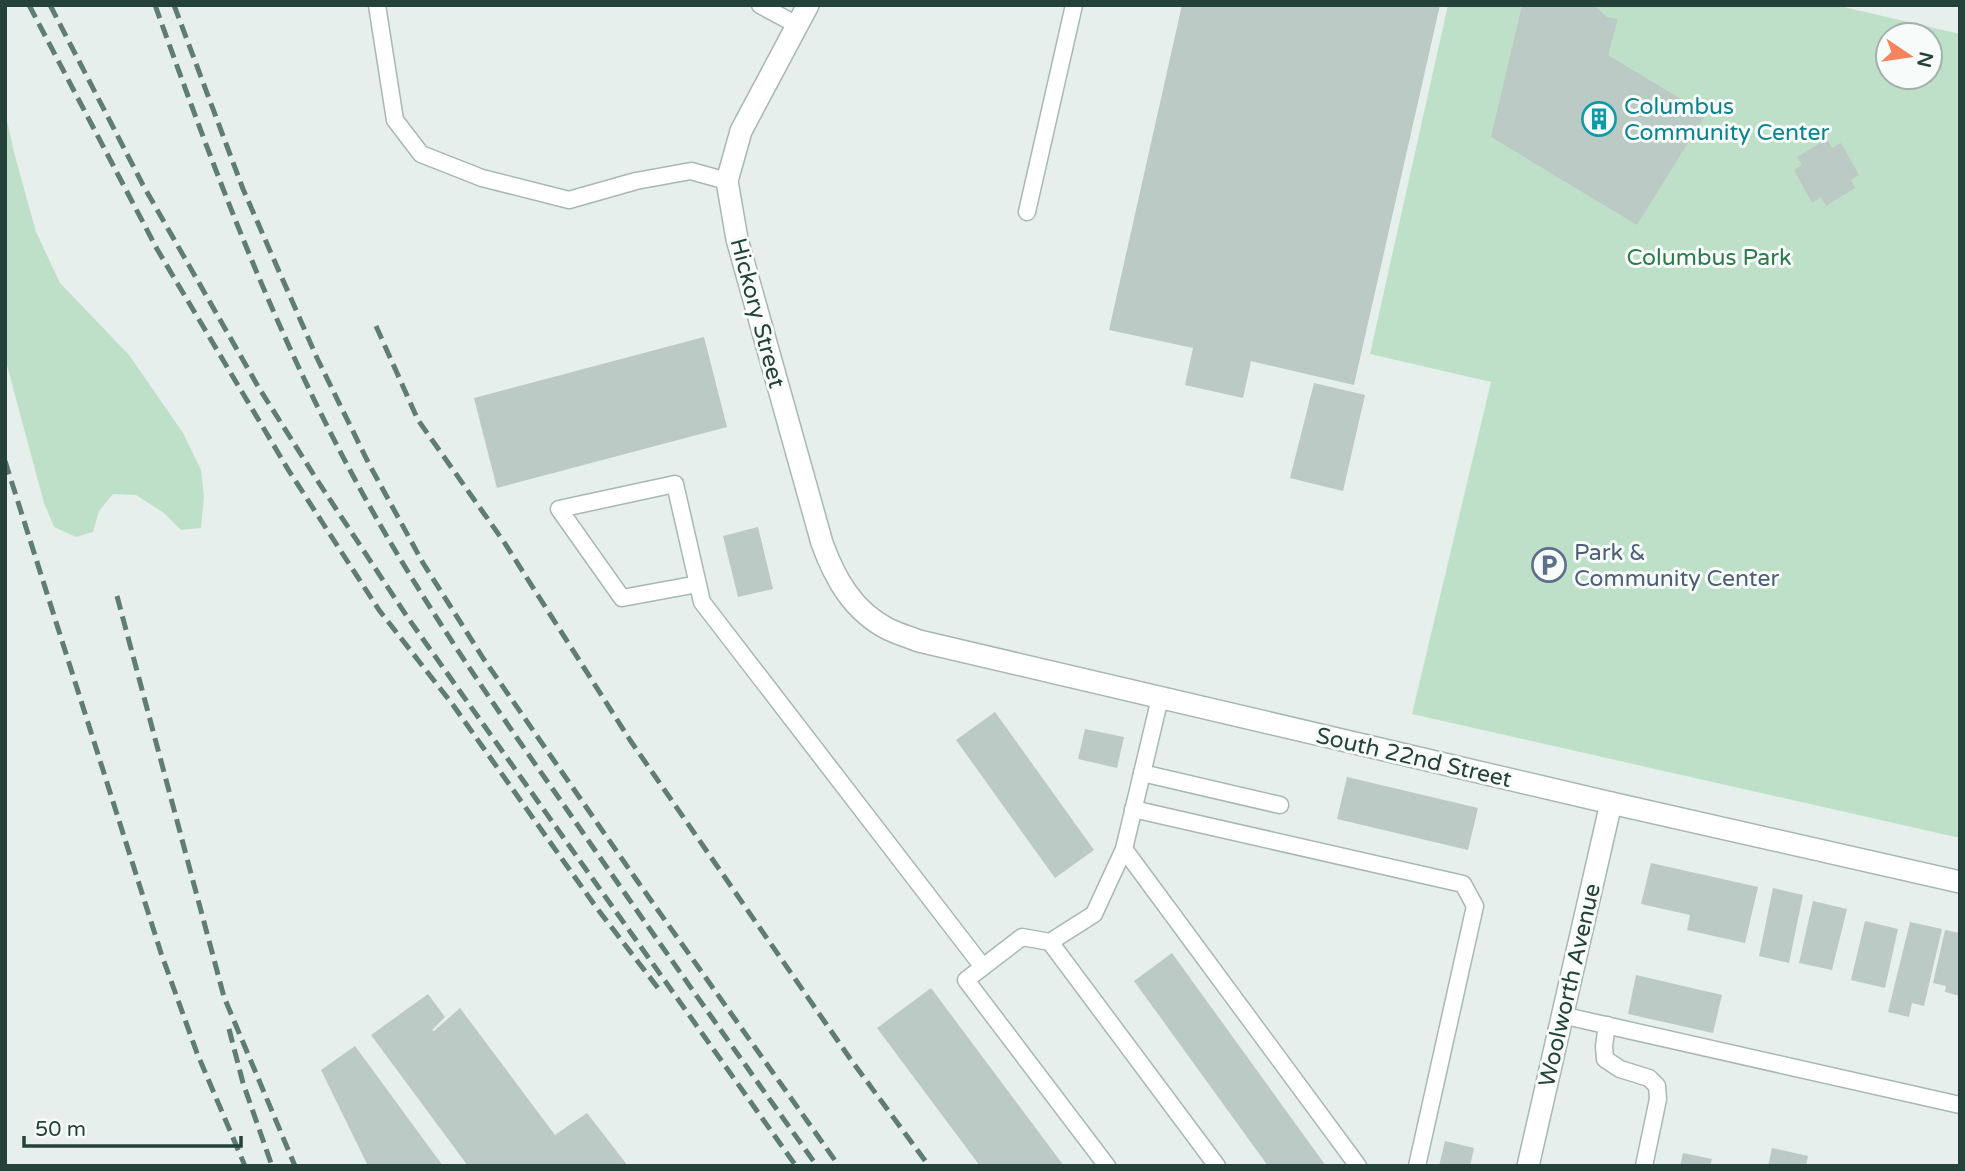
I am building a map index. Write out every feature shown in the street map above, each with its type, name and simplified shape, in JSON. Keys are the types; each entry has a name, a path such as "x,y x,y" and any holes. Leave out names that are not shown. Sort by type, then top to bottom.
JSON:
{"street":[{"name":"Hickory Street","path":"808,5 741,131 727,181 737,239 822,543 831,568 843,589 872,619"},
{"name":"South 22nd Street","path":"872,619 888,629 919,641 1960,882"},
{"name":"Woolworth Avenue","path":"1528,1166 1611,803"}],"lane":[{"path":"377,5 395,120 421,154 482,178 569,200 636,181 691,170 727,181"},
{"path":"760,5 797,25"},
{"path":"1027,212 1074,5"},
{"path":"698,584 622,598 559,509 674,484 698,584 702,602 983,967"},
{"path":"1107,1166 966,980 1022,937 1050,942 1094,914 1124,849 1160,698"},
{"path":"1142,773 1280,805"},
{"path":"1133,809 1463,884 1475,906 1417,1166"},
{"path":"1124,849 1358,1166"},
{"path":"1050,942 1217,1166"},
{"path":"1561,1015 1960,1105"},
{"path":"1607,1025 1605,1059 1620,1069 1648,1077 1657,1086 1658,1099 1644,1166"}],"green space":[{"name":"Columbus Park","path":"1448,5 1835,5 1904,21 1874,21 1874,91 1944,91 1944,30 1960,34 1960,838 1412,714 1491,382 1370,354"},
{"path":"5,112 36,232 60,283 129,355 183,433 201,470 204,496 201,528 181,530 164,513 136,495 113,494 99,511 93,532 76,537 54,527 44,503 5,358"}],"building":[{"path":"1182,5 1440,5 1354,385 1251,361 1243,398 1185,385 1193,348 1109,330"},
{"name":"Columbus Community Center","path":"1522,5 1594,5 1607,17 1618,19 1608,55 1706,114 1637,225 1491,137"},
{"path":"1827,139 1832,148 1841,143 1859,175 1851,180 1855,188 1826,206 1821,197 1812,203 1794,170 1802,165 1797,157"},
{"path":"704,337 727,427 497,488 474,398"},
{"path":"1314,383 1365,395 1343,491 1290,478"},
{"path":"758,527 773,589 738,597 723,536"},
{"path":"995,712 1094,850 1055,878 956,740"},
{"path":"1085,729 1124,737 1117,768 1078,759"},
{"path":"1347,777 1478,808 1468,850 1337,819"},
{"path":"1651,863 1758,887 1745,943 1687,930 1690,915 1641,904"},
{"path":"1773,888 1803,895 1789,963 1759,956"},
{"path":"1813,901 1847,909 1832,970 1799,963"},
{"path":"1865,921 1898,929 1885,988 1851,980"},
{"path":"1910,922 1942,929 1924,1006 1912,1003 1909,1017 1888,1012"},
{"path":"1945,930 1960,933 1960,996 1945,992 1946,986 1933,983"},
{"path":"1172,953 1326,1166 1268,1166 1134,981"},
{"path":"1636,975 1722,995 1713,1033 1628,1014"},
{"path":"931,988 1064,1166 980,1166 877,1028"},
{"path":"428,994 445,1017 432,1030 460,1008 555,1135 587,1113 628,1166 468,1166 371,1035"},
{"path":"355,1046 443,1166 368,1166 321,1070"},
{"path":"1445,1141 1474,1148 1470,1166 1439,1166"},
{"path":"1772,1148 1808,1156 1806,1166 1768,1166"},
{"path":"1683,1153 1712,1159 1710,1166 1680,1166"}],"railway":[{"path":"29,5 157,249 289,471 379,610 453,705 596,907 658,988"},
{"path":"50,5 143,185 259,388 319,483 408,618 796,1166"},
{"path":"155,5 198,124 269,301 322,416 374,515 424,598 505,721 817,1166"},
{"path":"174,5 243,189 317,358 369,464 423,563 483,658 839,1166"},
{"path":"376,326 418,420 504,542 630,740 849,1057 929,1166"},
{"path":"5,461 161,953 197,1053 245,1166"},
{"path":"117,596 224,997 295,1166"},
{"path":"229,1029 243,1083 272,1166"}],"place":[{"name":"Columbus Community Center","path":"1599,119"},
{"name":"Park & Community Center","path":"1549,565"}]}
